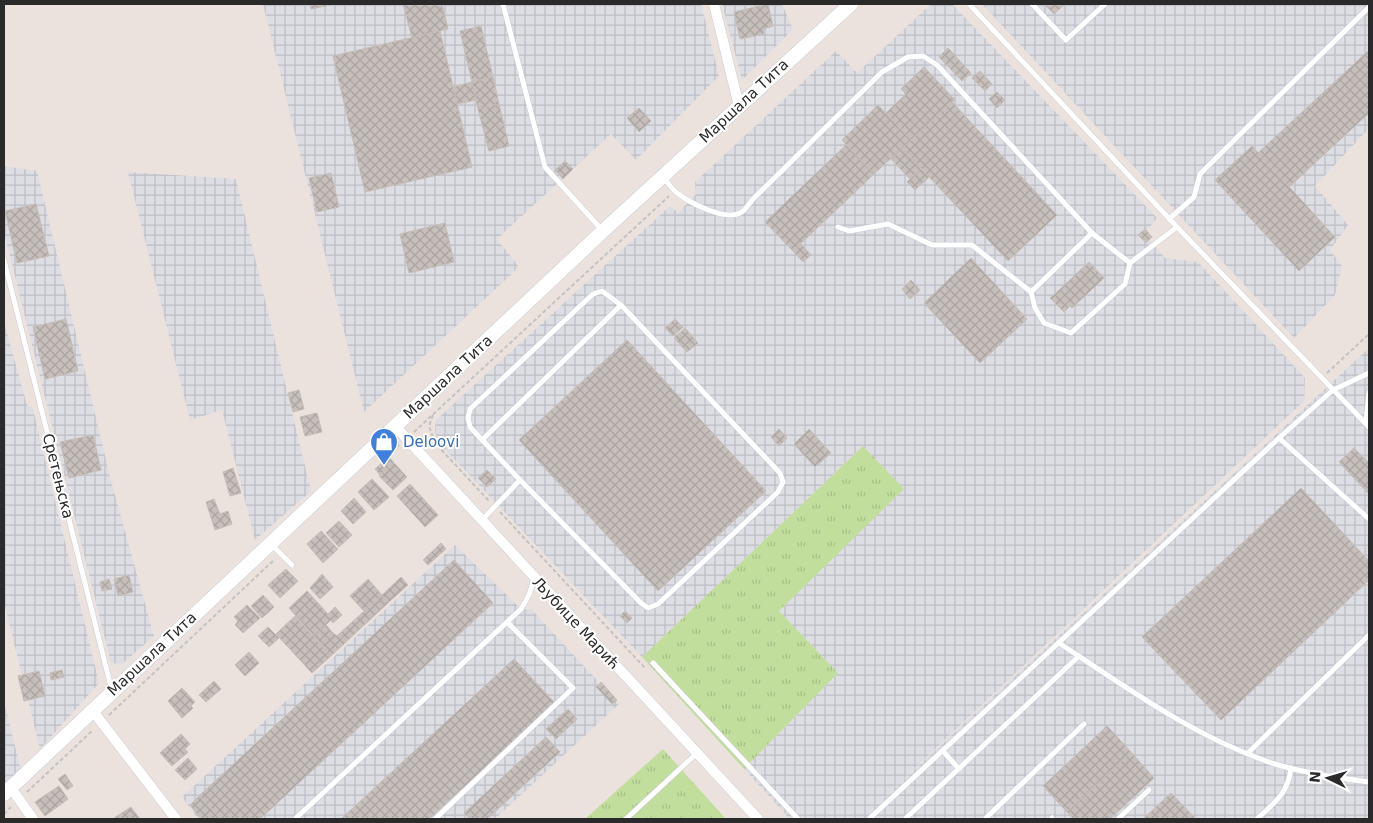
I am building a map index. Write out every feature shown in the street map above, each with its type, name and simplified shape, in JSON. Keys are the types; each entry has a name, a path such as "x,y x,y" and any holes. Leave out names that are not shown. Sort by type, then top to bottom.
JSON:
{"main road":[{"name":"Маршала Тита","path":"7,791 603,231 851,4"}],"street":[{"path":"714,4 739,106"},
{"name":"Љубице Марић","path":"395,426 758,819"},
{"path":"92,710 176,819"},
{"path":"7,791 19,800 33,819"}],"lane":[{"path":"502,4 545,168 603,231"},
{"path":"968,4 1177,227 1367,425"},
{"path":"1032,4 1066,40 1105,4"},
{"path":"1169,218 1194,197 1200,174 1369,6"},
{"path":"664,176 674,191 689,201 720,214 731,216 742,213 882,72 908,56 922,56 937,65 1092,233 1130,263"},
{"path":"838,227 849,230 888,224 932,245 972,245 1031,292 1035,308 1044,322 1070,333 1125,284 1130,263 1177,227"},
{"path":"1031,292 1092,233"},
{"name":"Сретењска","path":"4,260 112,691"},
{"path":"602,291 621,305 780,473 783,482 778,492 658,604 648,608 482,440 470,427 468,418 470,409 593,294 602,291"},
{"path":"482,440 621,305"},
{"path":"870,819 1333,390 1369,374"},
{"path":"1367,425 1369,393"},
{"path":"1280,438 1369,519"},
{"path":"481,520 520,480"},
{"path":"270,543 292,565"},
{"path":"295,819 507,622 525,602 535,578"},
{"path":"435,819 573,688 507,622"},
{"path":"1248,753 1369,635"},
{"path":"1058,643 1141,697 1220,741 1290,768 1369,782"},
{"path":"905,819 1079,656"},
{"path":"653,663 798,819"},
{"path":"985,819 1084,724"},
{"path":"943,750 959,769"},
{"path":"626,819 697,753"},
{"path":"1257,819 1281,796 1289,783 1290,768"},
{"path":"1118,819 1149,790"}],"path":[{"path":"380,454 392,452 674,191"},
{"path":"1322,378 1369,334"},
{"path":"434,412 430,426 435,443 651,674"},
{"path":"4,814 280,554"}],"shaded area":[{"path":"263,4 701,4 719,76 636,160 611,134 497,239 519,267 364,412"},
{"path":"722,4 782,4 793,29 742,80"},
{"path":"931,4 952,4 1157,218 1144,234 1165,258 1198,262 1305,378 1304,401 862,818 1369,348 1369,819 790,819 744,769 838,673 779,611 903,489 863,446 642,657 437,441 435,431 436,420 670,206 678,213 696,194 695,182 836,51 857,73"},
{"path":"982,4 1369,4 1369,128 1315,186 1348,225 1330,250 1342,266 1335,295 1294,338"},
{"path":"4,166 37,171 111,481 154,636 122,664 111,663 4,232"},
{"path":"128,172 236,179 311,491 255,540 222,410 190,420"},
{"path":"4,322 27,405 33,409 99,683 40,749 4,602"},
{"path":"455,545 521,609 531,609 619,704 495,819 198,819 182,797"},
{"path":"4,702 21,770 4,784"}],"green space":[{"path":"863,446 904,489 779,611 838,673 744,769 642,657"},
{"path":"663,749 726,819 585,819"}],"building":[{"path":"310,4 335,4 311,9"},
{"path":"403,4 442,4 448,29 412,38"},
{"path":"768,4 773,26 763,29 764,34 740,39 734,12"},
{"path":"1044,4 1065,4 1054,14"},
{"path":"481,26 493,77 472,82 460,31"},
{"path":"440,31 472,167 365,192 333,56"},
{"path":"948,48 971,73 962,81 939,57"},
{"path":"1369,50 1369,113 1289,187 1258,153"},
{"path":"924,67 955,100 911,140 886,113 906,94 901,89"},
{"path":"980,71 992,84 985,91 972,78"},
{"path":"493,77 499,104 478,109 472,82"},
{"path":"472,82 476,100 457,104 453,87"},
{"path":"997,92 1005,100 997,108 989,99"},
{"path":"952,102 1057,215 1008,261 902,148"},
{"path":"499,104 509,146 489,151 478,109"},
{"path":"878,105 911,140 874,174 842,140"},
{"path":"639,108 651,121 639,132 627,118"},
{"path":"846,145 874,174 793,251 765,222"},
{"path":"1252,146 1335,237 1299,271 1215,180"},
{"path":"902,148 921,169 910,179 891,159"},
{"path":"565,161 573,169 563,179 555,170"},
{"path":"921,169 929,177 915,190 907,182"},
{"path":"331,173 339,207 317,212 309,178"},
{"path":"36,204 49,256 17,263 5,211"},
{"path":"445,223 454,262 409,273 400,234"},
{"path":"1145,229 1152,237 1146,243 1138,235"},
{"path":"801,244 811,255 803,262 793,251"},
{"path":"971,258 1027,319 980,363 924,303"},
{"path":"1089,262 1104,278 1072,308 1057,292"},
{"path":"911,280 920,290 910,299 902,289"},
{"path":"1057,292 1070,306 1064,312 1050,298"},
{"path":"66,319 78,371 45,379 33,327"},
{"path":"675,319 683,327 673,336 665,328"},
{"path":"685,328 698,343 687,352 674,338"},
{"path":"627,340 766,491 658,591 519,440"},
{"path":"299,390 304,409 293,412 288,393"},
{"path":"317,413 322,432 305,436 300,417"},
{"path":"779,429 787,438 779,446 771,437"},
{"path":"809,429 831,453 815,467 794,444"},
{"path":"93,435 101,470 69,478 60,442"},
{"path":"1354,448 1369,463 1369,494 1339,462"},
{"name":"Deloovi","path":"389,457 394,463 380,475 375,469"},
{"path":"394,463 407,477 393,490 379,476"},
{"path":"233,468 241,493 230,496 223,472"},
{"path":"487,470 496,479 487,487 478,478"},
{"path":"372,479 389,497 374,510 358,492"},
{"path":"410,484 438,515 425,527 397,496"},
{"path":"1301,488 1369,561 1369,580 1221,720 1142,637"},
{"path":"354,498 366,512 353,524 341,511"},
{"path":"214,499 220,514 228,511 232,524 215,530 206,502"},
{"path":"339,521 352,535 339,547 326,533"},
{"path":"321,531 338,549 323,563 307,544"},
{"path":"441,543 446,549 428,565 423,560"},
{"path":"454,560 493,603 260,819 221,819 199,796"},
{"path":"286,569 298,581 280,598 268,585"},
{"path":"322,574 333,587 320,599 310,588"},
{"path":"129,575 133,592 118,596 114,579"},
{"path":"401,577 408,585 389,602 382,595"},
{"path":"109,579 112,589 102,591 100,582"},
{"path":"368,579 382,595 364,611 350,596"},
{"path":"307,591 328,614 335,607 342,615 333,623 331,620 314,636 289,608"},
{"path":"263,595 274,607 262,618 251,606"},
{"path":"382,595 389,602 346,642 339,634"},
{"path":"247,605 260,618 243,633 235,625 238,621 234,617"},
{"path":"625,611 632,618 627,623 620,616"},
{"path":"295,616 331,656 312,673 276,634"},
{"path":"326,625 333,633 321,644 313,636"},
{"path":"268,627 279,638 269,647 258,636"},
{"path":"333,633 337,636 339,634 346,642 331,656 321,644"},
{"path":"249,652 259,663 245,676 235,665"},
{"path":"514,659 555,703 429,819 341,819"},
{"path":"62,670 64,677 51,680 50,673"},
{"path":"39,671 45,696 24,701 18,676"},
{"path":"214,681 221,689 206,702 199,695"},
{"path":"601,682 617,700 612,704 596,687"},
{"path":"182,688 195,702 191,706 193,708 182,718 168,701"},
{"path":"568,709 577,719 556,739 546,729"},
{"path":"1107,726 1131,752 1067,812 1043,786"},
{"path":"181,734 190,744 185,749 188,752 172,766 160,753"},
{"path":"546,737 560,752 487,819 470,819 464,813"},
{"path":"1131,752 1154,778 1110,819 1073,819 1067,812"},
{"path":"188,758 197,769 185,780 175,770"},
{"path":"65,774 73,786 67,790 58,779"},
{"path":"59,786 68,799 45,816 35,802"},
{"path":"1171,793 1195,818 1143,819"},
{"path":"199,796 221,819 201,819 190,805"},
{"path":"131,807 140,819 114,818"}],"place":[{"name":"Deloovi","path":"384,466"}]}
